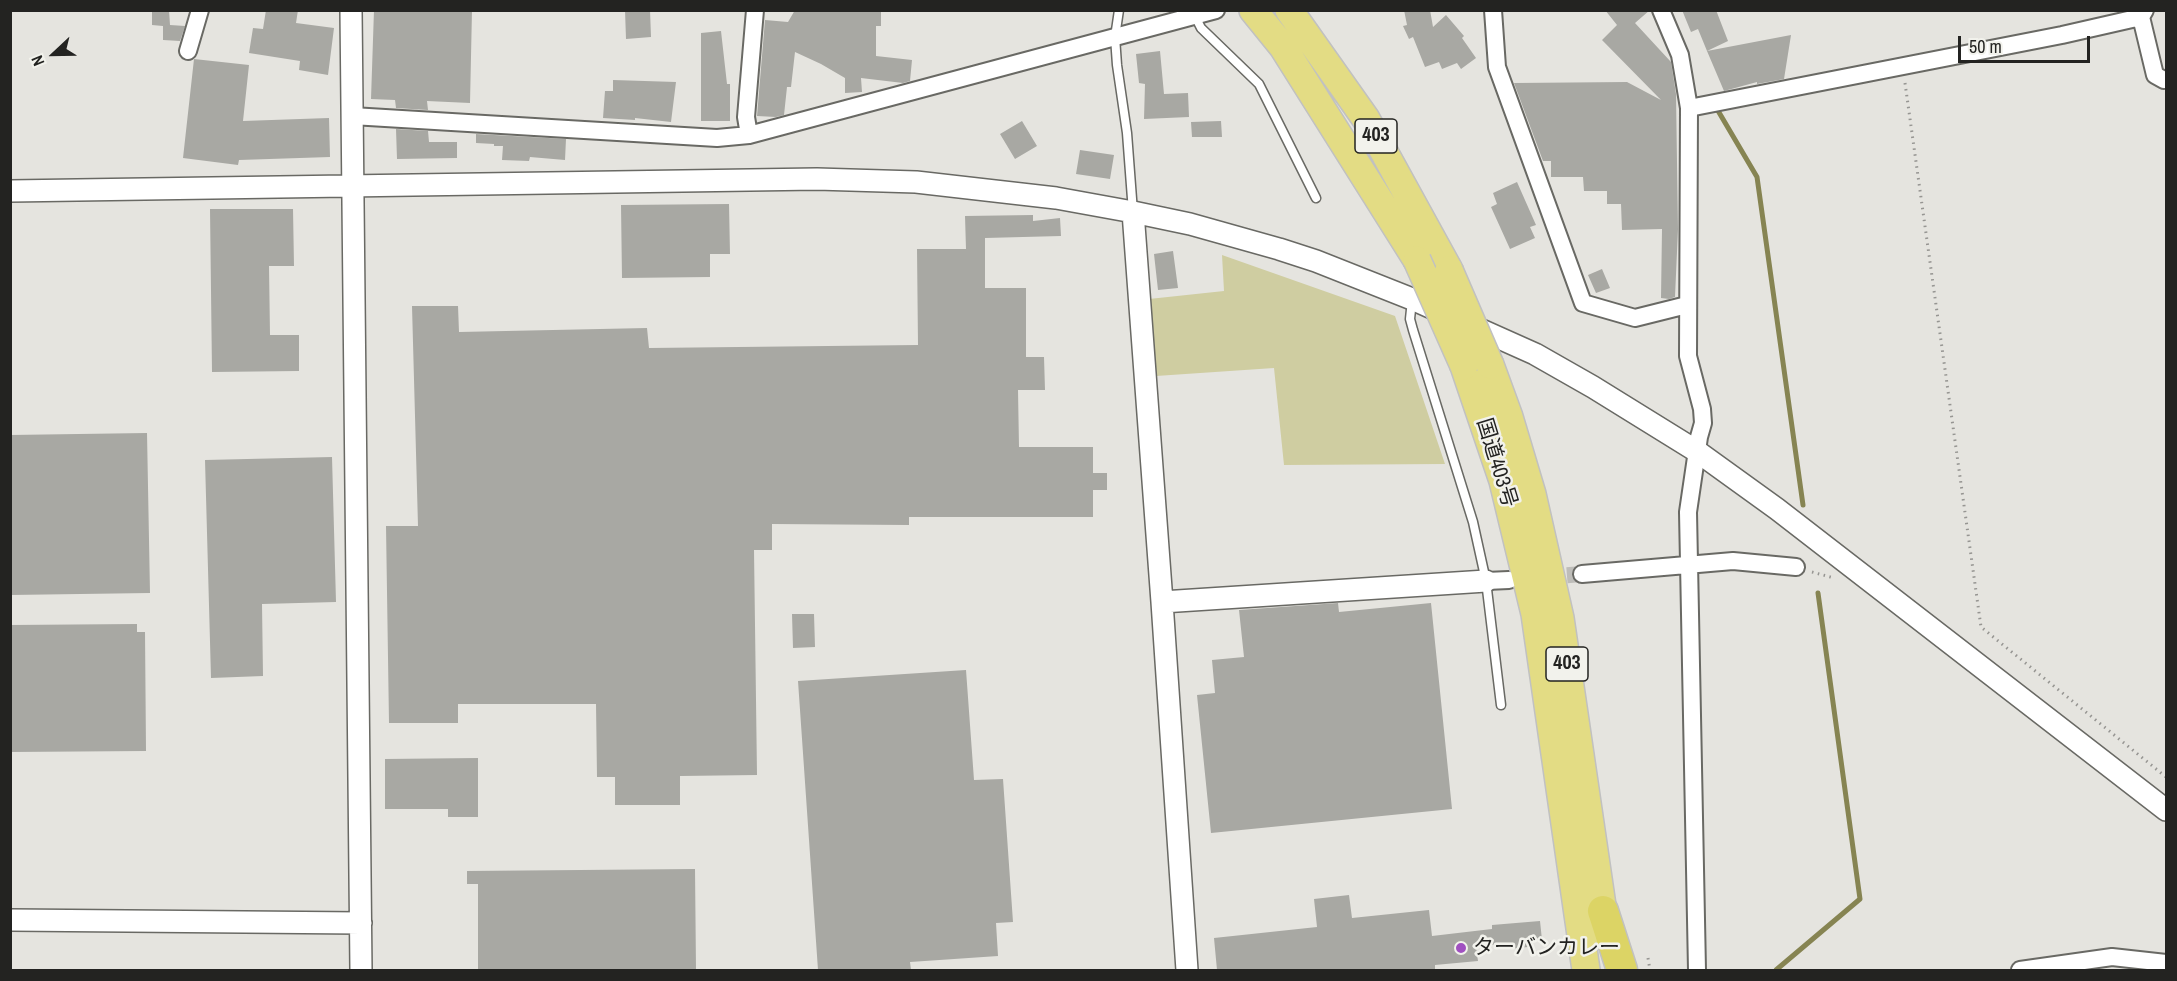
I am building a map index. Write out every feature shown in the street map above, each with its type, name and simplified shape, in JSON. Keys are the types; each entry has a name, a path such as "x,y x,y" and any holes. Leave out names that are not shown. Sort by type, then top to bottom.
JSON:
{"highway":[{"name":"国道403号","path":"1253,10 1282,47 1416,260 1509,417 1532,494 1560,618 1612,970"},
{"name":"国道403号","path":"1288,10 1366,118 1449,270 1477,365 1535,614 1586,970"},
{"path":"1603,911 1635,964"}],"street":[{"path":"188,51 200,10"},
{"path":"351,10 361,970"},
{"path":"749,135 746,117 755,10"},
{"path":"352,116 717,138 749,135 1216,10"},
{"path":"1493,10 1497,67 1583,303 1635,318 1687,305"},
{"path":"1661,10 1680,55 1689,108 1688,356 1702,409 1703,423 1688,512 1697,970"},
{"path":"1689,108 1903,66 2143,14 2156,75 2164,80"},
{"path":"10,191 817,179 916,182 1056,198 1133,212 1279,249 1317,261 1412,299 1535,354 1698,452 1777,509 2166,810"},
{"path":"1133,212 1187,970"},
{"path":"1582,574 1733,561 1796,567"},
{"path":"1162,602 1509,580"},
{"path":"10,920 361,923"},
{"path":"2020,970 2112,957 2166,963"}],"lane":[{"path":"1119,10 1115,37 1128,133 1133,212"},
{"path":"1195,16 1201,28 1259,84 1316,198"},
{"path":"1412,299 1410,319 1470,511 1486,581 1502,705"}],"path":[{"path":"1903,66 1981,627 2166,777"},
{"path":"1796,567 1834,579"},
{"path":"1635,964 1650,970"}],"shaded area":[{"path":"1222,255 1395,316 1445,464 1284,465 1274,368 1156,376 1149,299 1224,291"}],"building":[{"path":"152,10 169,10 170,25 185,26 180,41 163,40 163,26 152,25"},
{"path":"266,10 298,10 296,23 334,28 328,75 299,70 300,61 249,53 253,28 263,29"},
{"path":"374,10 472,10 470,103 427,101 428,110 396,108 395,100 371,99"},
{"path":"625,10 650,10 651,37 626,39"},
{"path":"795,10 881,11 881,26 876,26 876,56 912,60 910,81 903,83 861,78 862,92 845,93 845,78 795,52 791,87 787,87 784,115 757,116 765,20 788,22"},
{"path":"1404,10 1430,10 1433,27 1446,15 1464,36 1462,38 1476,58 1461,69 1457,63 1442,69 1439,62 1425,67 1413,37 1409,39 1403,26 1407,25"},
{"path":"1605,10 1650,10 1635,23 1671,62 1676,94 1678,229 1675,297 1669,299 1661,298 1662,229 1622,230 1621,204 1607,204 1607,191 1584,191 1583,177 1551,177 1551,161 1543,161 1514,83 1627,82 1661,100 1602,40 1617,25"},
{"path":"1682,10 1716,10 1728,41 1707,51 1698,29 1691,32"},
{"path":"721,31 727,84 730,84 730,121 701,121 701,33"},
{"path":"1791,35 1784,79 1757,84 1757,82 1724,91 1707,51"},
{"path":"1160,51 1164,94 1188,93 1189,117 1144,119 1145,84 1139,83 1136,54"},
{"path":"194,59 249,65 243,121 329,118 330,157 239,160 238,165 183,158"},
{"path":"613,80 676,82 671,122 635,118 635,120 603,118 605,91 613,91"},
{"path":"1022,121 1037,146 1015,159 1000,134"},
{"path":"1221,121 1222,137 1192,137 1191,122"},
{"path":"396,129 428,131 429,142 457,142 457,158 397,159"},
{"path":"476,134 566,139 565,160 530,157 529,161 502,160 503,146 476,143"},
{"path":"1080,150 1114,155 1110,179 1076,174"},
{"path":"1517,182 1536,225 1530,227 1535,238 1510,249 1491,207 1497,204 1493,193"},
{"path":"729,204 730,254 710,254 710,277 622,278 621,205"},
{"path":"210,209 293,209 294,266 269,266 270,335 299,335 299,371 212,372"},
{"path":"1033,215 1033,221 1060,218 1061,236 985,238 985,288 1026,288 1026,357 1044,357 1045,390 1018,390 1019,447 1093,447 1093,473 1107,473 1107,490 1093,490 1093,517 909,517 909,525 772,524 772,550 754,550 757,775 680,776 680,805 615,805 615,777 597,777 596,704 458,704 458,723 389,723 386,526 418,526 412,306 458,306 459,332 647,328 649,348 918,345 917,249 966,249 965,216"},
{"path":"1173,251 1178,288 1158,290 1154,254"},
{"path":"1602,269 1610,288 1596,293 1588,275"},
{"path":"147,433 150,593 10,595 10,435"},
{"path":"332,457 336,602 262,604 263,676 211,678 205,460"},
{"path":"1338,603 1339,612 1431,603 1452,809 1211,833 1197,695 1215,693 1212,660 1244,657 1239,610"},
{"path":"792,614 814,614 815,647 793,648"},
{"path":"137,624 137,632 145,632 146,751 10,752 10,625"},
{"path":"966,670 974,780 1003,779 1013,922 996,923 998,956 910,962 911,970 818,970 798,681"},
{"path":"478,758 478,817 448,817 448,809 385,809 385,759"},
{"path":"695,869 696,970 478,970 478,884 467,884 467,871"},
{"path":"1349,895 1352,918 1429,910 1432,936 1492,929 1492,925 1540,921 1542,940 1528,941 1528,947 1509,949 1508,943 1476,947 1478,961 1435,965 1435,970 1217,970 1214,938 1317,927 1314,899"}],"waterway":[{"path":"1717,109 1757,177 1803,505"},
{"path":"1776,970 1860,899 1818,593"}],"tunnel":[{"path":"1543,577 1582,574"}],"place":[{"name":"ターバンカレー","path":"1461,948"}]}
